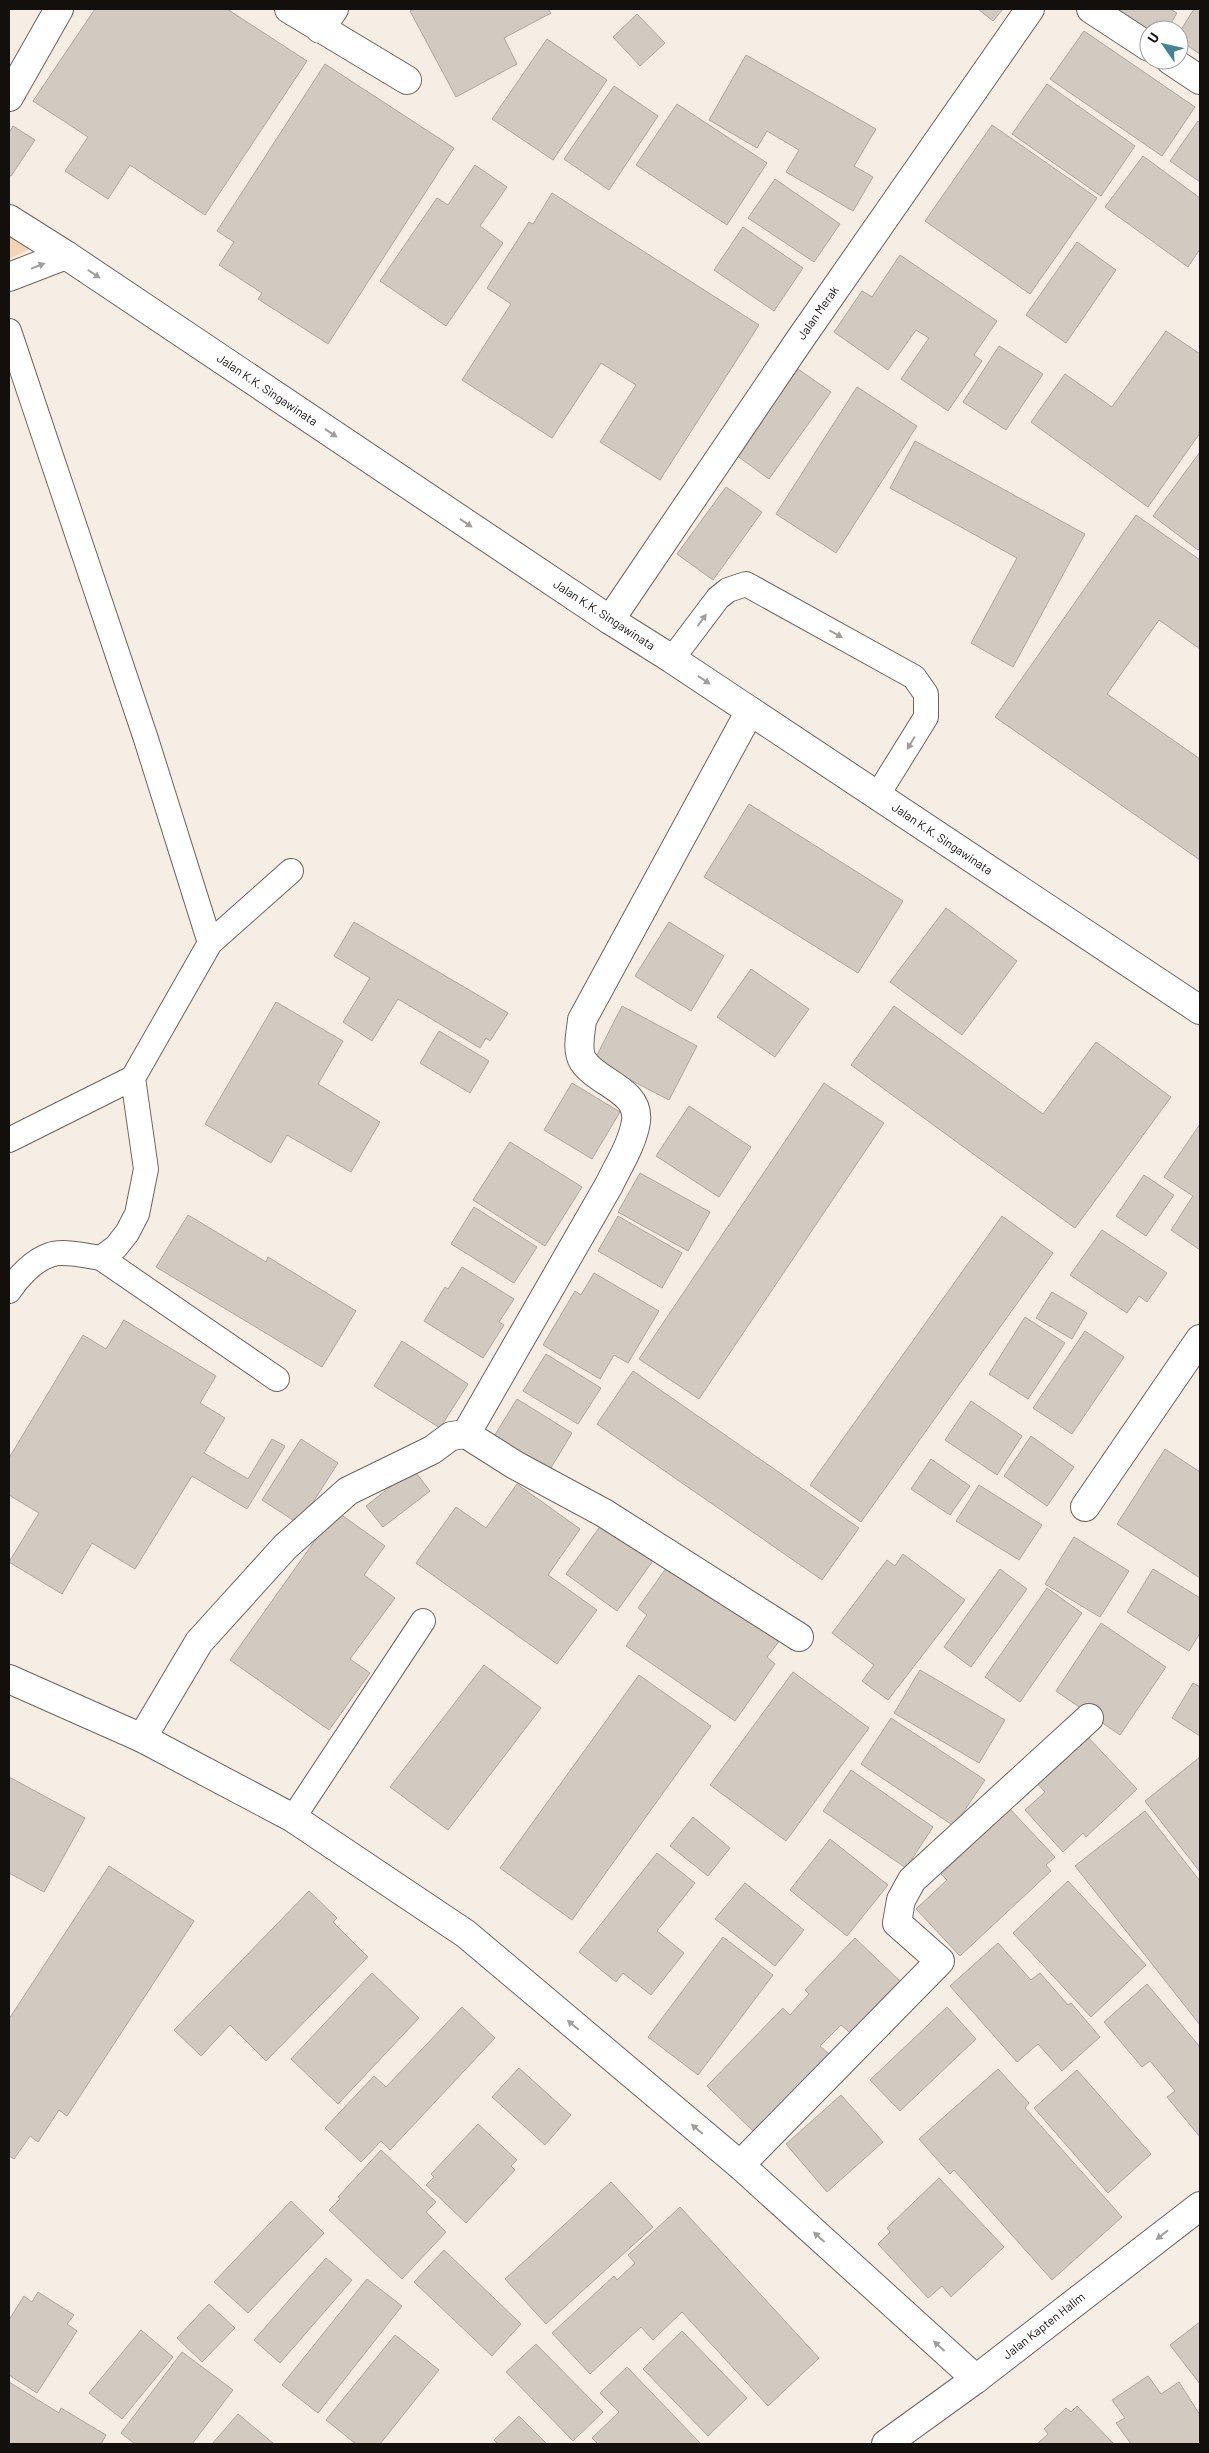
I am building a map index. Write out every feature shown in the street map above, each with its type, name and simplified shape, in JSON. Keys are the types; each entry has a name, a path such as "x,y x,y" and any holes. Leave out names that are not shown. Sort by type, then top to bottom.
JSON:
{"street":[{"path":"9,97 59,9"},
{"path":"289,9 327,19 407,80"},
{"name":"Jalan Merak","path":"610,620 801,338 1030,9"},
{"path":"1091,9 1139,40"},
{"path":"1185,70 1200,80"},
{"name":"Jalan K.K. Singawinata","path":"9,219 66,255 610,620 672,659 1200,1010"},
{"path":"9,277 66,255"},
{"path":"466,1434 610,1185 628,1145 636,1122 635,1108 627,1097 593,1072 582,1060 579,1049 582,1020 750,711"},
{"path":"1085,1507 1200,1339"},
{"path":"142,1738 199,1642 285,1547 348,1491 408,1460 432,1450 451,1436 466,1434 515,1465 604,1513 799,1637"},
{"path":"9,1679 142,1738 293,1818 466,1934 740,2165 976,2379"},
{"path":"740,2165 940,1961 897,1923 901,1900 912,1880 1089,1718"},
{"name":"Jalan Kapten Halim","path":"886,2444 976,2379 1200,2206"}],"lane":[{"path":"9,331 146,739 210,943"},
{"path":"672,659 718,598 728,590 746,584 914,677 926,694 926,717 877,796"},
{"path":"9,1140 133,1078 210,943 291,871"},
{"path":"101,1258 116,1247 127,1233 136,1214 146,1169 133,1078"},
{"path":"9,1291 28,1269 50,1254 76,1254 101,1258 277,1379"},
{"path":"293,1818 423,1621"}],"shaded area":[{"path":"9,224 41,244 9,259"}],"building":[{"path":"95,9 227,9 307,61 205,215 130,165 108,199 65,171 88,137 33,101"},
{"path":"413,9 548,9 551,13 504,38 517,64 456,97 410,11"},
{"path":"978,9 1003,9 993,21"},
{"path":"1108,9 1170,9 1177,13 1173,20 1139,20 1139,28"},
{"path":"1194,9 1200,9 1200,54 1189,47 1189,20 1187,20"},
{"path":"637,14 665,43 640,66 613,37"},
{"path":"1084,31 1195,107 1162,156 1050,79"},
{"path":"547,39 607,80 553,160 492,119"},
{"path":"746,55 876,129 854,166 873,177 853,211 786,172 799,150 767,131 757,148 709,120"},
{"path":"325,64 454,148 328,344 258,299 262,293 219,265 234,242 217,231"},
{"path":"1047,84 1135,146 1101,196 1012,134"},
{"path":"614,86 658,116 609,190 564,159"},
{"path":"677,104 767,163 727,225 636,165"},
{"path":"1198,121 1200,123 1200,182 1170,161"},
{"path":"992,125 1097,198 1030,294 925,221"},
{"path":"13,126 35,140 11,176 9,175 9,133"},
{"path":"1143,156 1200,198 1200,249 1188,267 1105,207"},
{"path":"475,165 507,187 480,226 503,243 446,326 380,281 437,198 448,205"},
{"path":"775,179 840,224 814,262 748,218"},
{"path":"552,193 759,325 660,480 600,442 636,385 601,363 552,438 462,380 511,304 487,288 529,222 533,224"},
{"path":"743,227 803,268 774,311 714,270"},
{"path":"1077,242 1116,270 1066,343 1026,315"},
{"path":"900,255 997,321 974,355 982,361 948,411 901,379 929,338 916,330 888,370 834,332 862,291 872,297"},
{"path":"1166,331 1200,354 1200,433 1148,507 1031,422 1065,374 1112,407"},
{"path":"999,346 1043,374 1006,430 963,402"},
{"path":"798,369 831,392 769,479 736,455"},
{"path":"857,387 917,426 836,553 776,514"},
{"path":"915,441 1085,534 1013,667 971,643 1017,558 890,488"},
{"path":"1200,452 1200,548 1198,550 1153,516"},
{"path":"726,487 762,512 713,580 677,554"},
{"path":"1136,515 1200,560 1200,649 1159,620 1107,694 1200,759 1200,860 995,717"},
{"path":"749,804 903,901 858,973 704,877"},
{"path":"946,908 1017,961 962,1035 890,982"},
{"path":"354,922 508,1013 490,1041 486,1038 480,1048 398,999 372,1041 343,1022 370,978 334,956"},
{"path":"669,922 724,956 691,1011 635,976"},
{"path":"751,969 809,1009 775,1057 717,1017"},
{"path":"276,1002 343,1041 318,1084 380,1122 351,1172 287,1135 271,1163 205,1124"},
{"path":"622,1006 697,1046 669,1100 594,1061"},
{"path":"894,1006 1043,1114 1096,1042 1171,1097 1075,1228 851,1065"},
{"path":"439,1031 489,1061 470,1093 420,1063"},
{"path":"572,1083 620,1112 592,1159 544,1130"},
{"path":"824,1083 884,1123 699,1399 639,1359"},
{"path":"689,1106 751,1147 719,1197 656,1156"},
{"path":"1200,1124 1200,1250 1171,1230 1193,1196 1164,1177"},
{"path":"510,1142 582,1187 545,1246 473,1200"},
{"path":"640,1173 710,1212 688,1251 618,1212"},
{"path":"1144,1175 1174,1195 1146,1236 1116,1216"},
{"path":"474,1207 537,1247 514,1283 451,1244"},
{"path":"188,1215 266,1262 268,1257 356,1311 322,1367 156,1267"},
{"path":"618,1216 682,1253 662,1288 598,1251"},
{"path":"1002,1216 1053,1253 861,1522 810,1485"},
{"path":"1102,1230 1167,1273 1147,1302 1139,1296 1127,1313 1070,1275"},
{"path":"462,1267 514,1299 499,1322 504,1325 483,1358 424,1321 445,1287 448,1289"},
{"path":"594,1273 659,1311 628,1363 614,1355 600,1379 543,1345 575,1291 581,1295"},
{"path":"1052,1292 1087,1313 1072,1339 1036,1318"},
{"path":"1025,1317 1065,1343 1028,1399 989,1374"},
{"path":"124,1320 216,1376 200,1403 225,1418 204,1453 248,1479 272,1439 285,1446 247,1509 192,1476 135,1569 92,1543 62,1594 9,1562 39,1513 9,1495 9,1458 83,1335 106,1349"},
{"path":"1085,1331 1124,1357 1072,1434 1033,1408"},
{"path":"402,1341 468,1384 440,1428 374,1386"},
{"path":"546,1354 601,1388 578,1424 523,1391"},
{"path":"633,1371 859,1528 822,1580 597,1424"},
{"path":"517,1399 572,1433 549,1471 493,1438"},
{"path":"971,1401 1022,1436 997,1475 945,1440"},
{"path":"1031,1436 1074,1467 1047,1506 1004,1476"},
{"path":"301,1439 338,1463 299,1524 262,1500"},
{"path":"1165,1449 1200,1472 1200,1578 1117,1524"},
{"path":"931,1459 970,1486 950,1515 911,1489"},
{"path":"413,1469 430,1491 383,1527 366,1506"},
{"path":"517,1484 580,1529 548,1575 597,1610 557,1664 416,1563 456,1507 486,1528"},
{"path":"979,1485 1042,1525 1019,1560 956,1521"},
{"path":"336,1511 385,1546 364,1575 395,1598 350,1659 370,1673 329,1730 230,1660"},
{"path":"604,1521 655,1558 617,1611 566,1574"},
{"path":"1074,1537 1129,1571 1100,1617 1045,1584"},
{"path":"903,1554 965,1600 888,1700 862,1681 874,1665 832,1633 887,1560 895,1566"},
{"path":"669,1564 780,1640 767,1657 775,1664 735,1721 626,1646 647,1615 638,1608"},
{"path":"1000,1569 1027,1589 971,1667 944,1647"},
{"path":"1153,1569 1200,1598 1200,1633 1189,1651 1127,1612"},
{"path":"1047,1588 1082,1613 1020,1702 985,1677"},
{"path":"1101,1623 1166,1667 1120,1735 1056,1691"},
{"path":"484,1665 541,1708 448,1830 390,1787"},
{"path":"920,1670 1005,1720 979,1763 894,1713"},
{"path":"793,1672 869,1728 786,1841 710,1785"},
{"path":"639,1675 711,1726 572,1920 500,1868"},
{"path":"1193,1683 1200,1687 1200,1736 1172,1718"},
{"path":"891,1718 985,1780 954,1826 861,1764"},
{"path":"1085,1734 1137,1789 1086,1837 1083,1833 1063,1852 1025,1810 1045,1792 1035,1781"},
{"path":"1200,1757 1200,1872 1145,1801"},
{"path":"851,1770 933,1827 906,1868 823,1811"},
{"path":"9,1777 85,1818 44,1892 9,1873"},
{"path":"1010,1809 1055,1857 1046,1865 1051,1871 960,1956 916,1909 947,1880 941,1874"},
{"path":"1145,1811 1200,1881 1200,2025 1075,1866"},
{"path":"693,1817 730,1848 708,1876 670,1846"},
{"path":"830,1839 888,1885 847,1936 790,1890"},
{"path":"657,1853 695,1883 657,1931 684,1953 651,1995 623,1973 616,1982 579,1952"},
{"path":"109,1866 194,1921 67,2116 59,2110 38,2142 30,2136 14,2159 9,2156 9,2019"},
{"path":"1068,1881 1146,1965 1091,2017 1013,1933"},
{"path":"745,1883 804,1930 775,1966 715,1919"},
{"path":"309,1891 337,1918 333,1922 368,1957 266,2061 230,2025 201,2056 174,2030"},
{"path":"723,1937 773,1975 698,2075 648,2037"},
{"path":"855,1938 903,1984 853,2035 841,2025 820,2046 829,2054 754,2132 707,2086 783,2008 790,2015 809,1994 805,1990"},
{"path":"998,1943 1031,1980 1040,1973 1068,2005 1071,2003 1100,2037 1062,2071 1038,2044 1017,2062 950,1986"},
{"path":"372,1973 419,2018 338,2104 291,2059"},
{"path":"1147,1984 1200,2047 1200,2137 1167,2097 1175,2091 1150,2061 1142,2067 1104,2022"},
{"path":"462,2007 495,2038 390,2150 381,2141 361,2162 325,2128 374,2076 386,2087"},
{"path":"947,2007 976,2039 900,2111 870,2080"},
{"path":"519,2068 571,2115 545,2145 492,2097"},
{"path":"998,2069 1029,2103 1025,2108 1122,2217 1052,2280 954,2170 950,2174 919,2139"},
{"path":"1077,2070 1151,2154 1108,2193 1034,2108"},
{"path":"841,2095 883,2142 827,2192 786,2144"},
{"path":"478,2124 517,2160 511,2166 515,2170 466,2223 426,2185 434,2177 431,2174"},
{"path":"381,2150 436,2202 426,2212 446,2232 402,2279 329,2210 340,2199 338,2197"},
{"path":"939,2178 1004,2247 951,2297 942,2286 928,2298 878,2244 890,2232 887,2228"},
{"path":"611,2182 653,2227 546,2324 505,2279"},
{"path":"291,2201 324,2233 248,2313 214,2282"},
{"path":"680,2207 819,2358 768,2406 682,2312 653,2340 641,2327 590,2374 552,2333 614,2276 617,2280 635,2263 628,2255"},
{"path":"444,2250 521,2324 492,2356 414,2282"},
{"path":"326,2258 352,2280 280,2363 254,2340"},
{"path":"367,2279 402,2306 318,2413 282,2385"},
{"path":"38,2292 74,2315 67,2324 77,2331 37,2393 9,2375 9,2320 24,2296 32,2302"},
{"path":"209,2304 235,2328 202,2362 177,2338"},
{"path":"1200,2322 1200,2384 1170,2345"},
{"path":"141,2330 173,2357 122,2419 89,2393"},
{"path":"682,2331 747,2398 708,2436 643,2369"},
{"path":"395,2335 439,2370 380,2444 356,2444 326,2420"},
{"path":"536,2344 603,2412 573,2441 506,2372"},
{"path":"182,2352 233,2390 192,2444 135,2444 121,2433"},
{"path":"627,2367 701,2444 598,2444 592,2438 619,2412 600,2393"},
{"path":"1148,2376 1161,2394 1179,2382 1200,2415 1200,2444 1131,2444 1116,2423 1125,2418 1112,2400"},
{"path":"9,2382 59,2413 61,2408 106,2435 101,2444 9,2444"},
{"path":"1077,2406 1114,2444 1037,2444 1048,2434 1044,2429 1066,2408 1071,2412"},
{"path":"238,2414 274,2444 212,2444"},
{"path":"519,2416 547,2444 498,2444 494,2440"}]}
